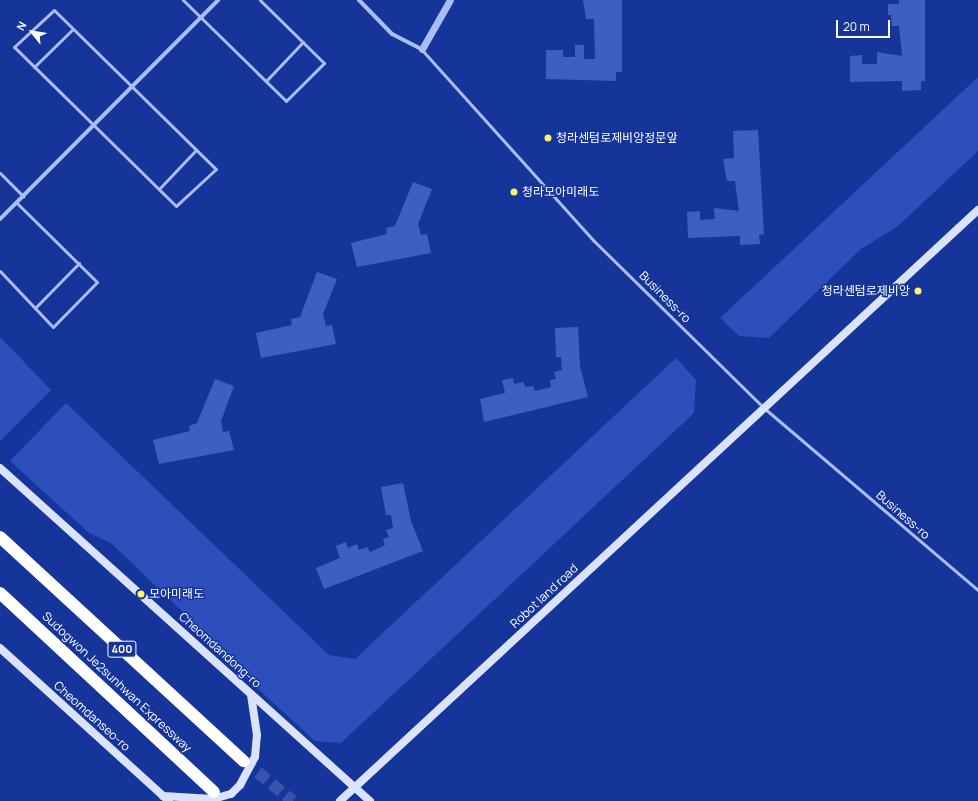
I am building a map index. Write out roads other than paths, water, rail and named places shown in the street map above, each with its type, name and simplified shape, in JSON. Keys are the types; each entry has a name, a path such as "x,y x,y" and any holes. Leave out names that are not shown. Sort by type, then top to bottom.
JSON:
{"highway":[{"name":"400","path":"0,537 244,761"},
{"name":"Sudogwon Je2sunhwan Expressway","path":"0,593 214,792"}],"main road":[{"name":"Robot land road","path":"340,801 978,210"},
{"name":"Cheomdandong-ro","path":"0,468 370,801"},
{"name":"Cheomdanseo-ro","path":"0,648 166,798"},
{"path":"166,798 213,799 231,794 240,785 255,757 257,736 251,695"}],"street":[{"path":"0,219 218,0"},
{"name":"Business-ro","path":"359,0 392,34 422,49"},
{"path":"422,49 450,0"}],"lane":[{"path":"183,0 286,101 324,63 260,0"},
{"path":"54,10 73,29 216,169 176,206 14,47 54,10"},
{"path":"34,67 73,29"},
{"path":"266,82 303,42"},
{"name":"Business-ro","path":"422,49 593,240 764,408 978,590"},
{"path":"159,189 196,150"},
{"path":"0,173 23,196"},
{"path":"0,271 53,327 97,282 16,202"},
{"path":"35,308 79,264"}],"tunnel":[{"path":"244,761 293,801"}],"place":[{"name":"청라센텀로제비앙정문앞","path":"548,138"},
{"name":"청라모아미래도","path":"514,192"},
{"name":"청라센텀로제비앙","path":"918,291"},
{"name":"모아미래도","path":"141,594"}]}
